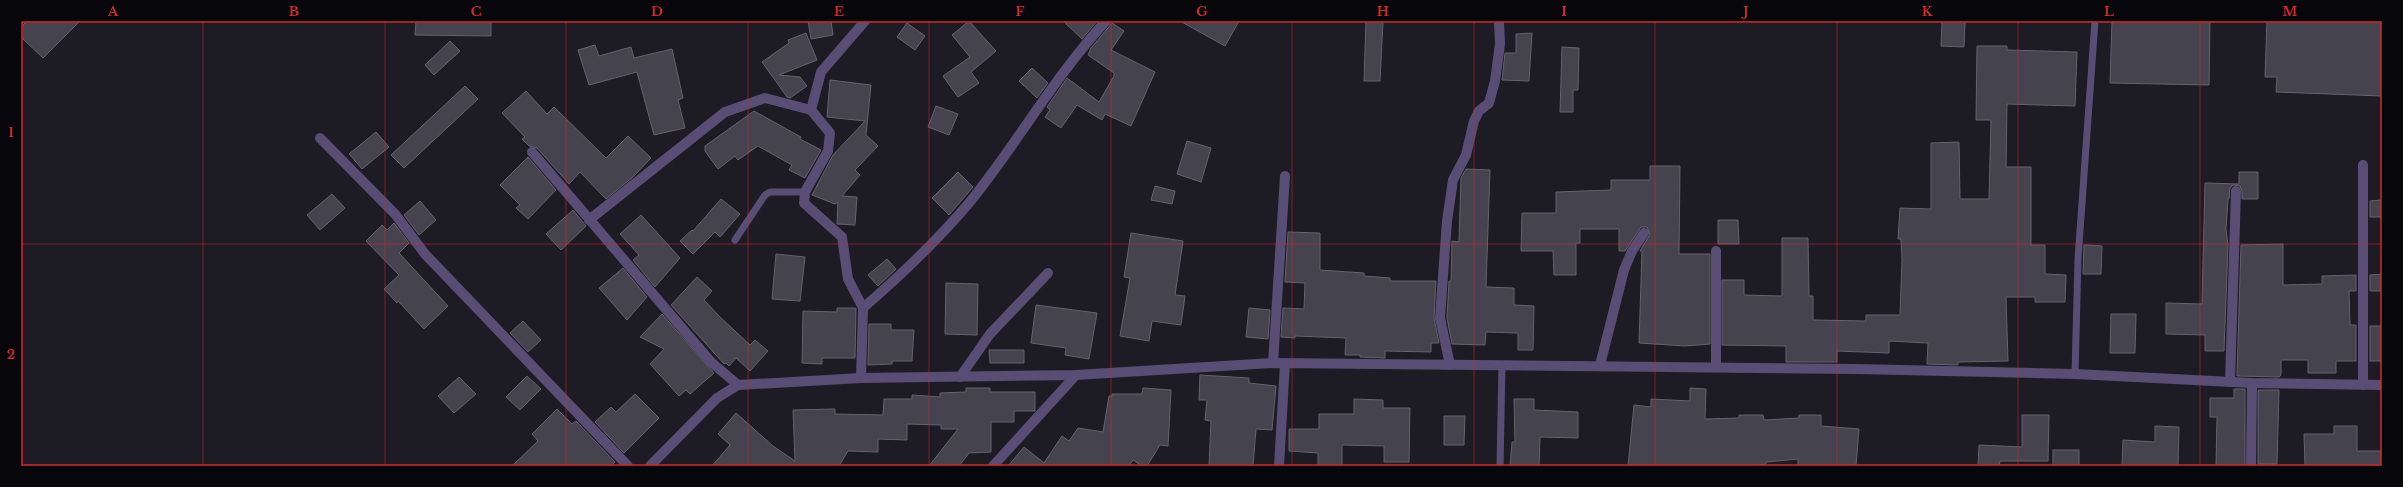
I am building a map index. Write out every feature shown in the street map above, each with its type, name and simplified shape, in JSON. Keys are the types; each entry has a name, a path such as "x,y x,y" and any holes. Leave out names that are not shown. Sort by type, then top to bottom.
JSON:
{"street":[{"path":"811,110 821,72 865,21"},
{"path":"863,308 910,267 969,203 1078,52 1106,21"},
{"path":"1450,365 1440,318 1447,221 1453,180 1466,155 1474,121 1479,111 1489,102 1495,81 1500,44 1499,21"},
{"path":"590,220 724,112 765,98 811,110 830,133 831,142 828,152 805,192 804,204 842,237 848,279 863,308 861,378"},
{"path":"320,138 396,214 425,254 628,466"},
{"path":"532,152 711,362 738,385"},
{"path":"2363,165 2363,385"},
{"path":"1273,363 1285,176"},
{"path":"2230,382 2236,191"},
{"path":"1600,365 1624,270 1632,251 1644,233"},
{"path":"1716,251 1716,367"},
{"path":"960,377 990,334 1048,274"},
{"path":"1278,466 1285,363"},
{"path":"650,466 717,398 738,385 861,378 1076,375 1285,363 1600,365 2075,374 2252,383 2382,385"},
{"path":"993,466 1076,375"},
{"path":"2251,466 2252,383"}],"lane":[{"path":"2075,374 2078,259 2095,21"},
{"path":"735,240 765,195 770,192 805,192"},
{"path":"1500,466 1502,365"}],"building":[{"path":"27,21 80,21 43,58 21,37 21,27"},
{"path":"416,21 491,21 491,36 415,35"},
{"path":"808,21 831,21 833,35 811,39"},
{"path":"969,21 996,51 971,72 979,83 958,97 943,76 970,57 952,35"},
{"path":"1063,21 1097,21 1082,39"},
{"path":"1180,21 1239,21 1225,46"},
{"path":"1366,21 1383,21 1380,81 1364,81"},
{"path":"1942,21 1965,21 1964,47 1941,46"},
{"path":"2112,21 2210,21 2209,85 2110,83"},
{"path":"2267,21 2382,21 2382,96 2276,92 2277,77 2265,77"},
{"path":"907,23 925,36 915,50 897,37"},
{"path":"1112,23 1124,31 1111,50 1155,72 1131,126 1105,114 1102,120 1077,105 1061,128 1045,117 1050,110 1047,107 1067,78 1099,102 1114,76 1114,73 1088,55 1091,48"},
{"path":"806,33 817,60 779,75 800,77 807,86 790,98 787,97 762,62 789,43 788,40"},
{"path":"1532,33 1529,81 1502,80 1505,53 1516,53 1516,34"},
{"path":"450,41 460,51 434,75 425,65"},
{"path":"595,45 599,56 631,47 634,58 672,49 683,98 678,100 685,128 654,135 637,72 589,85 578,50"},
{"path":"1977,46 2007,46 2007,50 2077,52 2075,106 2007,104 2006,167 2031,167 2031,245 2045,245 2045,274 2066,275 2065,302 2035,302 2035,297 2006,297 2008,361 1958,362 1958,365 1927,364 1928,343 1889,341 1889,353 1837,351 1837,362 1786,362 1786,346 1722,345 1722,280 1744,280 1744,295 1782,296 1782,238 1808,238 1809,296 1813,296 1813,320 1866,321 1866,315 1900,315 1902,260 1901,239 1898,239 1900,208 1931,209 1931,143 1959,142 1960,199 1989,199 1991,120 1976,120"},
{"path":"1562,47 1579,48 1578,90 1573,90 1573,112 1560,112"},
{"path":"1032,68 1048,83 1037,98 1019,81"},
{"path":"830,80 871,85 866,135 878,146 855,170 860,175 842,196 857,197 855,225 837,224 838,202 835,204 812,195 833,155 865,121 827,117"},
{"path":"465,86 478,99 404,168 391,155"},
{"path":"526,91 547,114 554,107 606,158 628,136 651,158 633,177 606,199 580,172 569,184 537,148 529,146 522,139 525,137 502,113"},
{"path":"936,106 958,114 949,135 928,127"},
{"path":"754,111 821,150 805,178 789,170 792,165 758,146 738,160 735,156 718,169 705,151 705,146"},
{"path":"376,132 389,147 362,169 349,154"},
{"path":"1187,141 1211,148 1201,182 1177,174"},
{"path":"528,157 556,190 528,219 516,208 520,205 500,185"},
{"path":"1650,166 1680,166 1679,254 1710,254 1710,344 1685,346 1639,343 1642,251 1640,251 1650,234 1647,227 1641,227 1625,251 1619,251 1619,229 1580,229 1580,243 1576,243 1576,275 1554,275 1553,251 1521,251 1522,213 1556,213 1556,192 1611,190 1611,180 1650,180"},
{"path":"1466,169 1490,170 1486,287 1514,288 1514,305 1534,306 1533,350 1518,350 1518,333 1486,332 1485,345 1452,344 1447,318 1449,281 1451,281 1452,241 1459,242 1461,178"},
{"path":"958,172 973,187 949,215 932,198"},
{"path":"2239,172 2258,172 2258,199 2242,199 2242,191 2240,186 2233,185 2230,188 2226,229 2228,245 2224,351 2205,351 2205,335 2166,334 2166,303 2202,304 2205,183 2239,184"},
{"path":"1155,186 1175,191 1172,204 1151,200"},
{"path":"332,194 345,208 320,230 307,215"},
{"path":"721,199 740,214 720,237 715,232 693,254 680,241 692,230 693,231"},
{"path":"2382,200 2382,217 2370,217 2370,201"},
{"path":"420,201 436,220 419,235 404,215"},
{"path":"573,210 586,226 561,250 546,234"},
{"path":"641,215 680,258 655,287 633,260 639,255 620,234"},
{"path":"1718,220 1738,220 1739,244 1718,244"},
{"path":"394,223 409,243 399,253 448,306 424,329 398,301 397,303 384,289 399,275 366,241 382,225 387,230"},
{"path":"1288,232 1320,233 1320,270 1364,273 1364,276 1390,278 1390,281 1436,281 1434,318 1439,343 1431,343 1431,352 1385,351 1385,358 1345,355 1346,338 1295,336 1295,338 1281,337 1283,308 1304,309 1305,283 1285,282"},
{"path":"1131,233 1183,241 1175,295 1185,296 1181,325 1152,321 1149,341 1120,336 1130,278 1124,277"},
{"path":"2283,244 2283,285 2322,284 2322,276 2356,275 2356,291 2349,291 2350,325 2356,325 2356,361 2336,361 2336,373 2308,373 2308,360 2281,360 2281,375 2279,377 2237,376 2241,245"},
{"path":"2084,245 2102,246 2101,274 2083,274"},
{"path":"776,254 805,257 800,301 772,299"},
{"path":"887,259 896,269 878,286 868,275"},
{"path":"623,268 647,297 627,320 599,288"},
{"path":"2382,274 2382,291 2370,291 2370,275"},
{"path":"697,277 712,291 704,300 720,317 750,345 755,340 768,351 750,371 736,358 729,366 726,363 724,364 671,305"},
{"path":"946,283 978,284 977,335 945,334"},
{"path":"1036,305 1097,313 1089,359 1065,355 1066,348 1031,343"},
{"path":"837,308 856,308 855,358 822,358 822,364 802,363 803,311 837,312"},
{"path":"1249,308 1270,310 1268,339 1246,337"},
{"path":"662,314 714,373 690,394 686,390 679,396 650,364 664,349 640,337"},
{"path":"2111,314 2136,314 2135,353 2110,353"},
{"path":"523,321 541,340 528,352 510,333"},
{"path":"869,324 891,324 891,330 914,330 912,361 892,361 892,364 868,365"},
{"path":"2370,326 2382,326 2382,361 2370,361"},
{"path":"989,350 1024,350 1024,363 990,363"},
{"path":"1200,375 1249,378 1249,383 1276,386 1272,430 1256,429 1253,466 1209,466 1211,421 1205,420 1207,400 1199,400"},
{"path":"527,376 541,389 520,410 506,397"},
{"path":"459,377 476,394 454,413 438,396"},
{"path":"966,388 990,388 990,392 1035,392 1035,411 1014,411 1014,422 991,422 991,452 969,453 959,466 929,466 958,429 941,429 941,425 907,424 907,440 878,439 878,452 848,451 839,466 712,466 730,445 718,434 736,413 773,446 795,461 793,410 835,409 835,414 883,415 884,399 912,399 912,395 940,397 940,393 966,392"},
{"path":"1143,388 1171,390 1168,446 1160,445 1147,466 1142,466 1133,460 1129,466 1008,466 1024,447 1044,463 1062,436 1069,441 1078,428 1103,432 1109,396 1112,396 1112,394 1142,394"},
{"path":"1690,388 1706,389 1705,419 1739,418 1739,415 1763,415 1764,420 1799,418 1799,415 1821,415 1821,426 1859,429 1856,466 1798,466 1798,459 1766,462 1766,464 1752,466 1628,466 1634,405 1651,407 1651,399 1690,401"},
{"path":"2234,389 2245,389 2245,464 2243,466 2216,466 2217,417 2210,417 2210,398 2234,398"},
{"path":"2258,390 2279,390 2277,464 2258,464"},
{"path":"635,394 659,418 624,453 595,422 611,407 616,412"},
{"path":"1354,399 1383,400 1383,408 1410,408 1409,462 1384,462 1384,446 1342,445 1342,466 1318,466 1318,453 1289,451 1289,429 1319,429 1319,414 1354,414"},
{"path":"1514,399 1534,399 1534,410 1578,412 1578,438 1540,437 1539,466 1510,466 1512,442 1515,442"},
{"path":"557,409 572,424 576,421 615,462 611,466 512,466 538,441 532,434"},
{"path":"2022,415 2049,415 2048,461 2000,461 1999,466 1978,466 1979,445 2022,447"},
{"path":"1444,416 1465,416 1464,445 1444,445"},
{"path":"2155,426 2179,427 2178,466 2122,466 2123,440 2155,442"},
{"path":"2334,426 2357,426 2357,451 2382,451 2382,466 2305,466 2304,434 2334,434"},
{"path":"2053,450 2079,450 2079,466 2053,466"}]}
